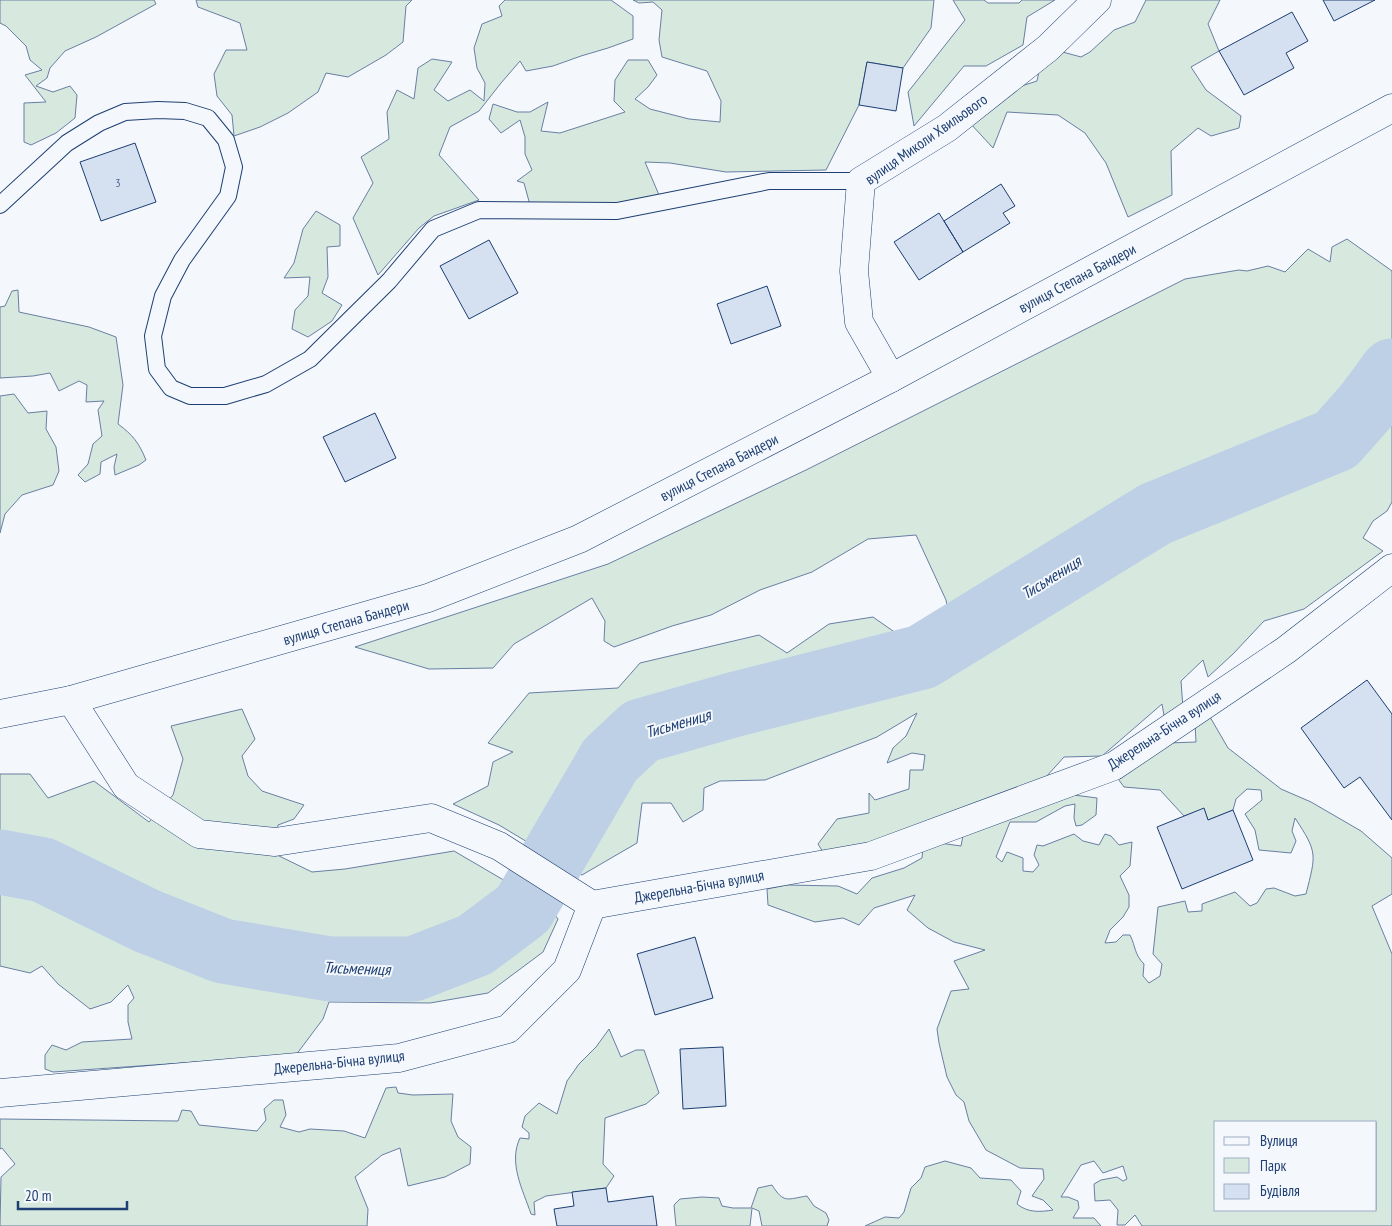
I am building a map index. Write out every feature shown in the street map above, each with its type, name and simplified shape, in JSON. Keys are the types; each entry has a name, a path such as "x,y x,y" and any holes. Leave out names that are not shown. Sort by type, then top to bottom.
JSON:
{"street":[{"name":"вулиця Миколи Хвильового","path":"891,378 859,322 854,271 862,181 947,128 1048,48 1097,0"},
{"name":"вулиця Степана Бандери","path":"0,714 71,700 418,601 579,539 891,378 1392,108"},
{"name":"Джерельна-Бічна вулиця","path":"0,1093 399,1058 508,1029 567,970 592,905 870,856 1114,766 1286,650 1392,568"},
{"path":"71,700 126,786 198,834 275,842 430,818 500,846 592,905"}],"lane":[{"path":"0,205 67,143 99,123 125,112 185,111 208,118 226,140 234,167 228,196 182,260 164,296 153,336 157,369 170,388 190,396 224,396 266,384 310,359 389,281 433,230 479,210 617,211 769,181 862,181"}],"green space":[{"path":"0,0 154,0 156,4 96,37 65,51 50,68 47,78 36,86 53,92 70,86 77,95 75,118 56,133 31,145 24,142 24,103 46,102 25,75 42,70 30,60 26,46 6,26 0,23"},
{"path":"196,0 412,0 406,6 403,42 386,55 348,77 326,73 318,92 288,113 260,127 234,136 232,115 217,96 214,74 226,50 247,50 240,23 198,7"},
{"path":"505,0 611,0 633,16 633,39 553,66 526,71 520,61 479,111 450,127 439,155 479,200 434,216 419,228 378,275 353,218 373,183 361,157 389,139 387,112 397,90 414,99 418,68 432,59 452,62 434,90 448,101 470,90 484,101 485,83 477,68 474,48 482,24 502,16 499,6"},
{"path":"633,0 934,0 931,28 903,68 867,62 859,105 826,170 726,172 670,163 645,162 659,195 616,205 530,205 524,183 517,181 532,170 525,154 525,137 520,120 501,133 489,119 493,104 517,112 530,112 548,102 541,131 560,133 625,112 614,101 615,80 628,60 648,60 657,75 635,99 650,109 689,119 720,122 721,101 707,71 662,57 659,40 662,10 653,2 639,3"},
{"path":"953,0 1019,3 1022,0 1055,0 1027,17 1023,45 986,66 964,66 914,126 908,92 965,20"},
{"path":"1146,0 1220,0 1208,24 1219,51 1191,67 1206,90 1241,116 1239,128 1211,136 1198,128 1171,151 1172,195 1128,217 1106,163 1085,133 1058,115 1007,112 993,148 970,123 1003,92 1037,81 1041,62 1059,51 1081,57 1090,52 1114,30 1135,22"},
{"path":"316,211 340,225 340,246 327,247 328,277 322,293 342,305 332,321 308,337 292,329 295,310 308,296 310,277 284,278 294,263 303,229"},
{"path":"1347,239 1392,271 1392,502 1387,511 1373,521 1363,538 1383,551 1304,609 1264,621 1208,677 1203,660 1181,681 1183,708 1165,721 1162,704 1102,756 1064,757 1037,787 826,857 818,844 837,819 869,813 869,793 875,800 909,789 910,770 923,770 925,755 912,753 887,763 893,748 906,736 917,713 877,737 765,780 720,781 704,788 703,810 683,822 671,803 642,803 637,843 582,875 499,825 453,804 488,786 493,762 513,752 488,743 529,693 618,688 640,663 759,635 787,653 829,624 873,617 913,645 951,627 946,600 916,535 868,539 812,572 760,590 711,615 672,626 614,647 604,641 605,621 592,598 514,644 493,668 429,669 355,647 608,564 806,470 1185,279 1239,270 1247,271 1268,266 1285,272 1308,249 1330,262 1332,247"},
{"path":"18,290 19,312 89,327 116,337 123,385 118,424 135,440 146,460 115,475 114,467 117,454 101,462 100,474 85,482 78,475 88,464 93,444 102,436 98,410 104,401 86,402 87,385 79,381 59,391 50,373 0,378 0,307 5,306 12,291"},
{"path":"14,394 28,413 47,411 46,429 56,447 59,471 53,485 22,495 5,514 0,533 0,396"},
{"path":"242,709 255,739 242,756 248,776 262,791 304,805 294,819 278,825 273,853 312,872 345,869 454,851 548,906 558,919 543,952 488,993 430,1003 329,1002 323,1019 296,1055 53,1072 45,1069 45,1055 52,1045 66,1050 82,1042 132,1039 128,1022 128,1005 134,998 128,985 111,1002 90,1009 58,984 42,966 30,973 0,966 0,774 30,774 48,798 94,781 149,822 173,795 183,759 171,726"},
{"path":"1210,717 1228,748 1281,789 1311,802 1361,831 1392,858 1392,894 1372,906 1392,954 1392,1226 1142,1226 1135,1215 1125,1225 1117,1225 1118,1210 1110,1200 1095,1201 1094,1184 1101,1180 1117,1177 1123,1181 1127,1179 1123,1166 1103,1173 1094,1161 1081,1165 1061,1197 1068,1197 1078,1201 1079,1208 1073,1218 1094,1218 1101,1226 865,1226 885,1217 899,1218 904,1212 911,1188 921,1178 925,1167 945,1161 971,1168 980,1178 1011,1180 1021,1191 1017,1204 1025,1209 1053,1210 1043,1200 1032,1196 1044,1179 1043,1169 1020,1168 986,1150 969,1121 964,1102 956,1095 947,1077 937,1029 951,991 969,989 954,961 985,950 954,942 928,928 907,910 915,895 874,908 859,925 843,918 815,922 768,905 767,889 787,885 838,886 857,894 872,878 904,868 922,858 923,847 932,842 961,846 965,825 1074,795 1097,798 1096,815 1082,825 1076,826 1074,818 1075,804 1065,806 1036,822 1010,822 996,857 1002,862 1007,852 1023,858 1023,871 1033,872 1039,865 1034,855 1037,845 1043,846 1074,834 1083,841 1099,845 1105,834 1111,836 1119,845 1132,842 1130,866 1120,876 1129,895 1129,907 1123,917 1110,930 1105,943 1116,942 1123,935 1130,935 1137,954 1144,964 1143,976 1149,983 1160,976 1162,964 1153,954 1158,907 1185,901 1188,912 1202,911 1202,904 1235,892 1250,906 1257,903 1266,889 1274,888 1295,896 1306,894 1312,870 1313,854 1311,847 1295,818 1292,831 1296,841 1291,853 1259,850 1255,830 1245,814 1262,800 1261,790 1247,789 1236,799 1233,810 1208,820 1204,809 1184,816 1160,790 1124,787 1116,776 1168,743 1196,742 1195,723"},
{"path":"609,1029 621,1057 636,1050 644,1050 659,1093 646,1104 605,1118 603,1164 614,1176 606,1188 546,1196 534,1202 535,1215 531,1214 516,1167 517,1147 520,1138 529,1139 529,1133 522,1127 525,1116 539,1103 557,1114 567,1081"},
{"path":"396,1087 398,1093 413,1095 453,1094 451,1121 458,1137 471,1147 470,1164 445,1177 408,1186 400,1148 382,1155 355,1177 368,1209 367,1226 0,1226 1,1177 15,1164 2,1148 0,1149 0,1119 178,1121 182,1110 191,1111 199,1125 257,1131 266,1120 264,1109 274,1100 283,1100 286,1115 280,1127 299,1132 310,1129 344,1131 365,1138 386,1088"},
{"path":"772,1185 786,1199 807,1196 814,1206 826,1213 829,1220 827,1226 762,1226 759,1211 752,1208 750,1226 676,1226 674,1205 680,1199 719,1198 722,1206 751,1208 758,1188"}],"building":[{"path":"1323,0 1375,0 1334,21"},
{"path":"1292,12 1308,41 1286,53 1294,68 1244,95 1219,51"},
{"path":"867,62 903,68 896,111 859,105"},
{"path":"135,143 156,202 101,221 80,162"},
{"path":"1001,184 1015,206 1003,213 1010,223 963,252 944,221"},
{"path":"939,213 963,252 919,280 894,242"},
{"path":"489,240 518,293 469,319 440,266"},
{"path":"767,286 781,326 731,344 717,304"},
{"path":"375,413 396,458 345,482 323,437"},
{"path":"1367,680 1392,714 1392,820 1360,777 1344,788 1301,728"},
{"path":"1204,808 1208,820 1233,810 1253,860 1182,889 1157,827"},
{"path":"695,937 713,998 655,1015 637,954"},
{"path":"723,1047 726,1106 683,1109 680,1049"},
{"path":"606,1188 608,1202 653,1196 657,1226 557,1226 554,1209 574,1206 572,1192"}],"waterway":[{"name":"Тисьмениця","path":"0,862 43,870 147,921 223,951 330,969 413,969 475,945 523,909 610,760 641,731 736,704 922,657 1155,514 1336,440 1367,405 1392,371"}]}
